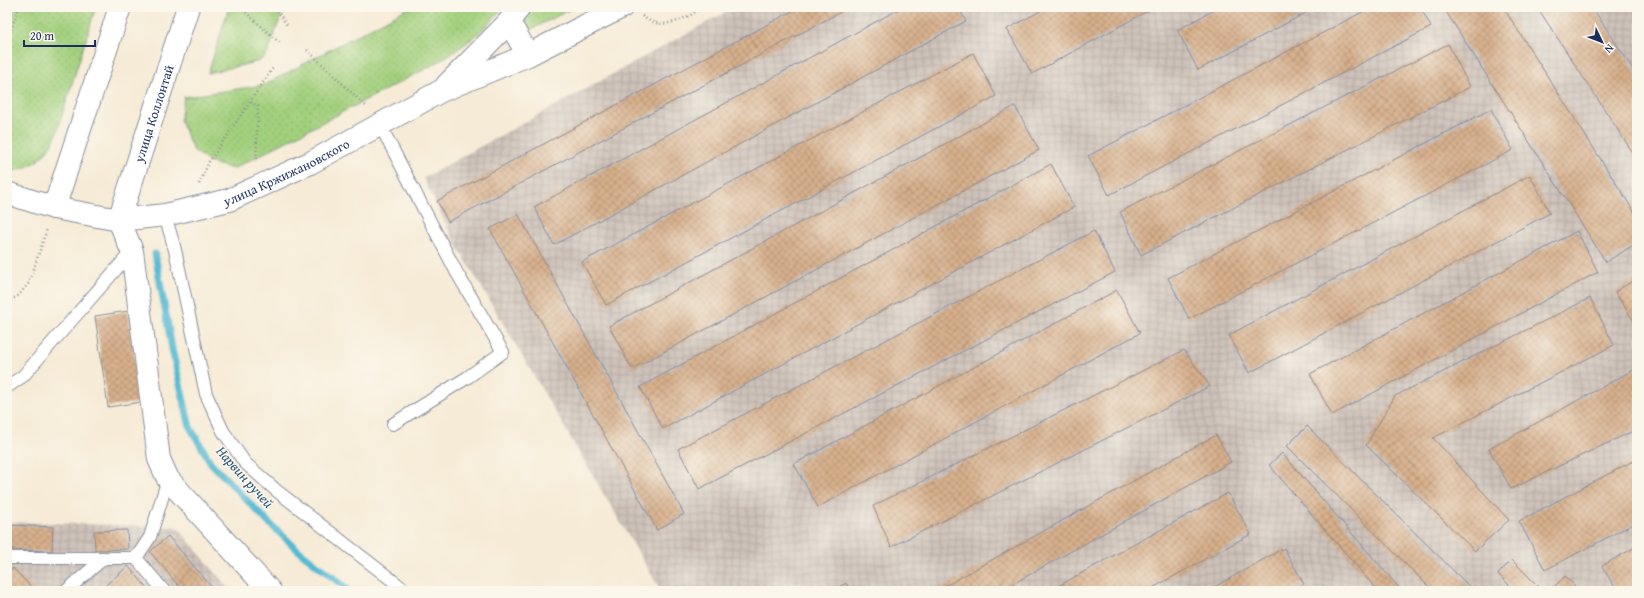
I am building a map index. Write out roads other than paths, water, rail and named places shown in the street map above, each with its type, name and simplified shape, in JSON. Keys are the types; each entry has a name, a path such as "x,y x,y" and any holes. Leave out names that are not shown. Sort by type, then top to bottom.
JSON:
{"street":[{"path":"54,208 120,7"},
{"name":"улица Коллонтай","path":"119,220 188,7"},
{"name":"улица Кржижановского","path":"7,193 54,208 119,220 165,216 229,200 310,164 441,91 631,10"},
{"path":"514,15 528,55"},
{"name":"улица Кржижановского","path":"441,91 514,15"},
{"path":"119,220 132,251 159,459 168,479 270,591"}],"lane":[{"path":"380,125 457,273 503,352 468,377 393,424"},
{"path":"165,216 175,250 206,394 223,431 245,463 271,486 406,591"},
{"path":"7,387 23,376 132,251"},
{"path":"136,558 150,536 168,479"},
{"path":"7,558 136,558 164,591"},
{"path":"66,591 104,558"}],"waterway":[{"name":"Нарвин ручей","path":"155,254 173,354 190,427 211,463 268,522 298,550 350,591"}]}
